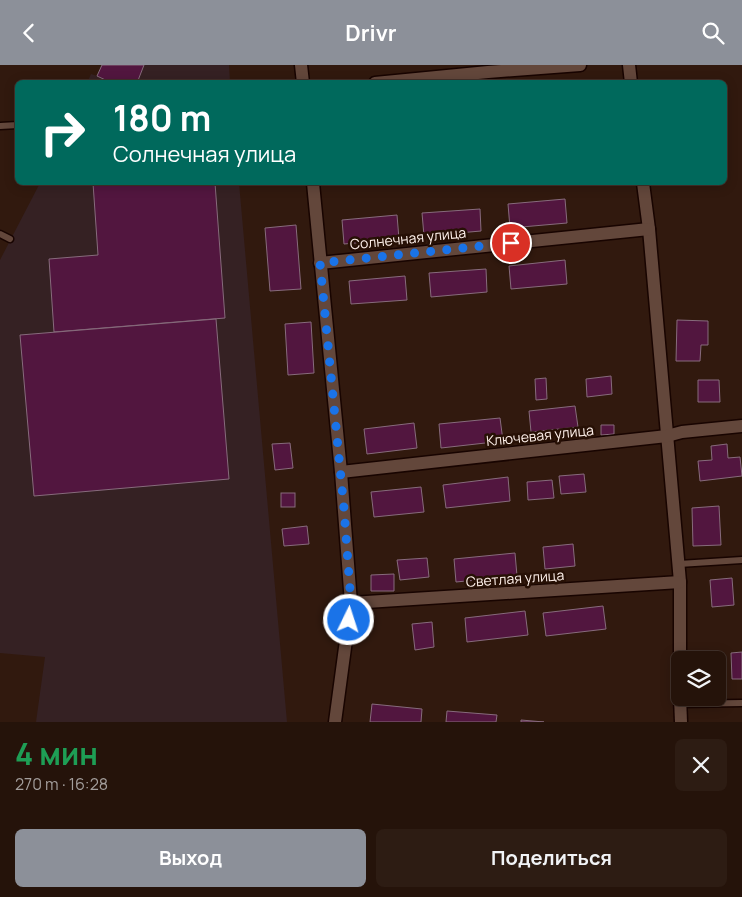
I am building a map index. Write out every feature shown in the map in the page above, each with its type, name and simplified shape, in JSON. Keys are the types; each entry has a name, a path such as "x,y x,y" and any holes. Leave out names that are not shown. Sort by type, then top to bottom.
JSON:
{"street":[{"path":"301,65 303,80"},
{"path":"409,80 580,65"},
{"path":"629,65 631,80"},
{"path":"312,185 351,603 335,722"},
{"path":"643,185 649,229 679,564 680,651"},
{"name":"Солнечная улица","path":"320,263 649,229"},
{"name":"Ключевая улица","path":"340,471 667,436 682,432 742,426"},
{"name":"Светлая улица","path":"351,603 680,582"},
{"path":"680,706 681,722"}],"lane":[{"path":"0,126 15,125"},
{"path":"0,234 10,239"},
{"path":"679,564 742,560"},
{"path":"726,702 742,703"}],"shaded area":[{"path":"102,65 229,65 230,80 88,80 91,74 97,76"},
{"path":"39,185 239,185 287,722 36,722 45,657 0,653 0,260"}],"building":[{"path":"102,65 144,65 138,80 106,80 97,76"},
{"path":"93,185 215,185 225,318 54,332 49,259 98,255"},
{"path":"565,199 567,223 510,228 508,204"},
{"path":"480,209 481,231 424,236 422,213"},
{"path":"397,215 399,239 344,244 342,220"},
{"path":"296,225 301,289 270,291 265,228"},
{"path":"565,260 567,284 511,289 509,266"},
{"path":"486,269 487,292 431,297 429,273"},
{"path":"405,276 407,300 351,304 349,281"},
{"path":"216,319 229,479 34,496 20,335"},
{"path":"677,320 708,321 708,345 701,345 700,361 676,361"},
{"path":"311,322 314,373 288,375 285,324"},
{"path":"611,376 612,394 587,397 586,379"},
{"path":"546,378 547,399 536,400 535,379"},
{"path":"698,380 719,380 720,402 698,402"},
{"path":"575,406 578,427 531,432 529,411"},
{"path":"500,418 503,441 441,448 439,424"},
{"path":"414,423 417,448 367,454 364,429"},
{"path":"601,425 614,425 614,434 601,435"},
{"path":"290,443 293,468 275,470 272,444"},
{"path":"727,444 728,458 740,457 742,476 700,481 698,461 712,460 711,446"},
{"path":"584,474 586,492 561,494 559,476"},
{"path":"508,477 510,501 446,508 443,485"},
{"path":"552,480 554,498 528,500 527,482"},
{"path":"421,487 424,512 374,517 371,492"},
{"path":"281,493 295,493 295,507 281,507"},
{"path":"719,506 721,545 693,546 692,508"},
{"path":"307,526 309,544 284,546 282,529"},
{"path":"573,544 575,566 545,569 543,547"},
{"path":"515,553 517,576 456,582 454,559"},
{"path":"427,558 429,577 400,580 397,560"},
{"path":"394,574 394,591 371,591 371,575"},
{"path":"732,578 734,605 712,607 710,580"},
{"path":"603,606 606,629 546,636 543,613"},
{"path":"525,611 528,635 467,642 465,618"},
{"path":"432,622 434,647 415,650 412,624"},
{"path":"742,652 742,679 732,679 731,653"},
{"path":"372,704 422,709 421,722 370,722"},
{"path":"447,711 497,715 496,722 446,722"},
{"path":"521,720 544,722 521,722"}],"route":[{"path":"349,620 351,603 344,509 320,263 511,243"}]}
